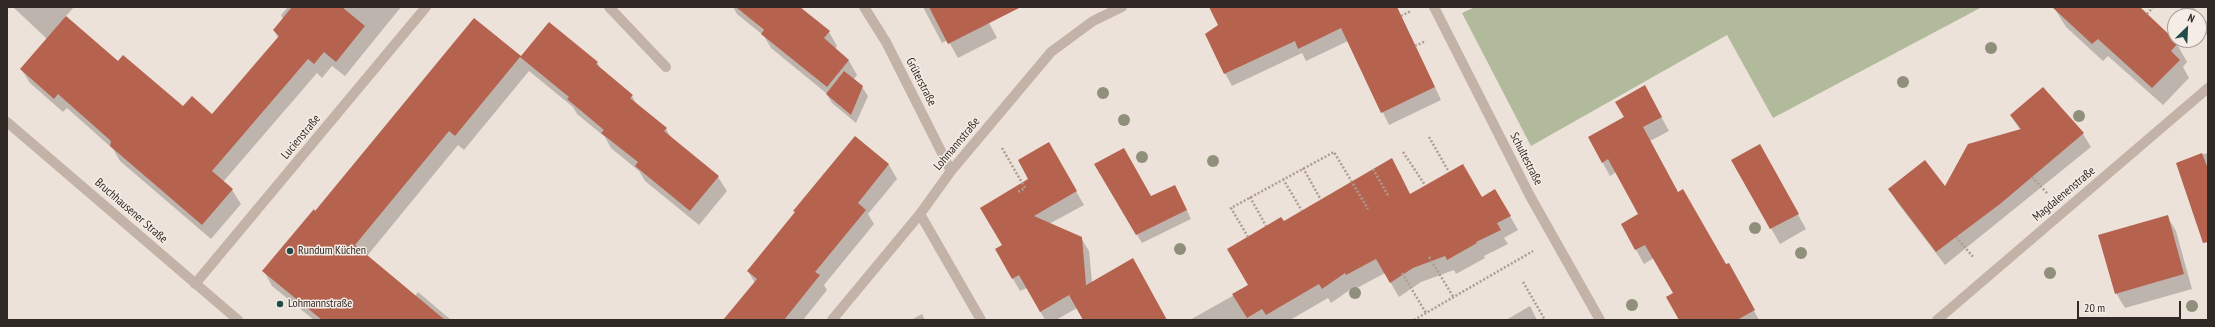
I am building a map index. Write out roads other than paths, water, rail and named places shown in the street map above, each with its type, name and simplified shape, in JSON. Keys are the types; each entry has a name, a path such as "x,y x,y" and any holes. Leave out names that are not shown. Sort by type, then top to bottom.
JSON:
{"street":[{"name":"Lucienstraße","path":"195,284 426,7"},
{"path":"609,7 666,68"},
{"name":"Grüterstraße","path":"864,7 886,42 951,171"},
{"name":"Lohmannstraße","path":"832,320 920,214 951,171 1051,52 1093,21 1122,7"},
{"name":"Schultestraße","path":"1434,7 1518,172 1600,320"},
{"name":"Magdalenenstraße","path":"1937,320 2208,88"},
{"name":"Bruchhausener Straße","path":"7,122 238,320"},
{"path":"920,214 981,320"}],"place":[{"name":"Rundum Küchen","path":"290,251"},
{"name":"Lohmannstraße","path":"280,304"}]}
